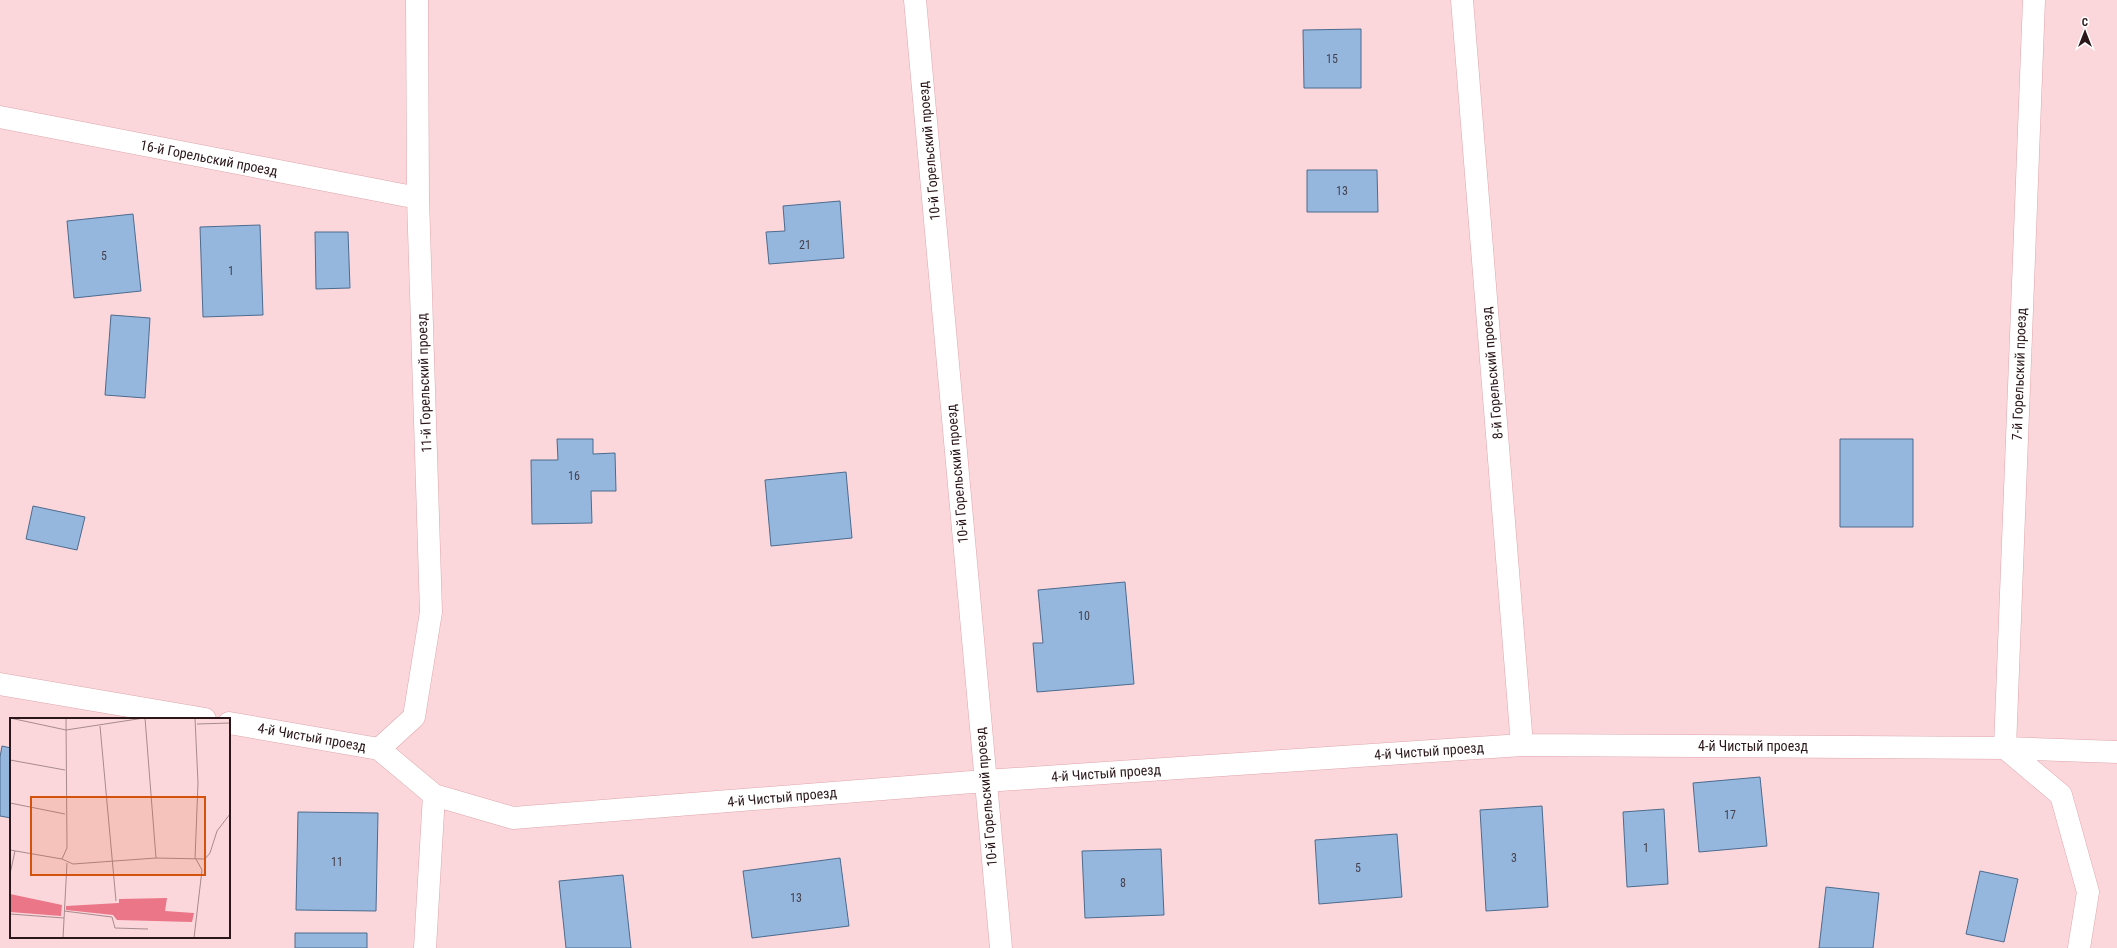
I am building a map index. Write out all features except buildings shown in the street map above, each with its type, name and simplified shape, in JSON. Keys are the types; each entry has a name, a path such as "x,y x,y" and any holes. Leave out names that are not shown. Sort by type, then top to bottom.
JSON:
{"street":[{"name":"11-й Горельский проезд","path":"378,749 414,717 431,612 418,198 417,0"},
{"name":"10-й Горельский проезд","path":"915,0 984,781 1001,948"},
{"name":"8-й Горельский проезд","path":"1462,0 1522,745"},
{"name":"7-й Горельский проезд","path":"2005,748 2034,0"},
{"name":"16-й Горельский проезд","path":"0,117 418,198"},
{"path":"0,684 199,718"},
{"name":"4-й Чистый проезд","path":"230,723 378,749 434,795 513,818 984,781 1522,745 2005,748 2117,752"},
{"path":"2005,748 2061,795 2088,892 2079,948"},
{"path":"425,948 434,795"}]}
